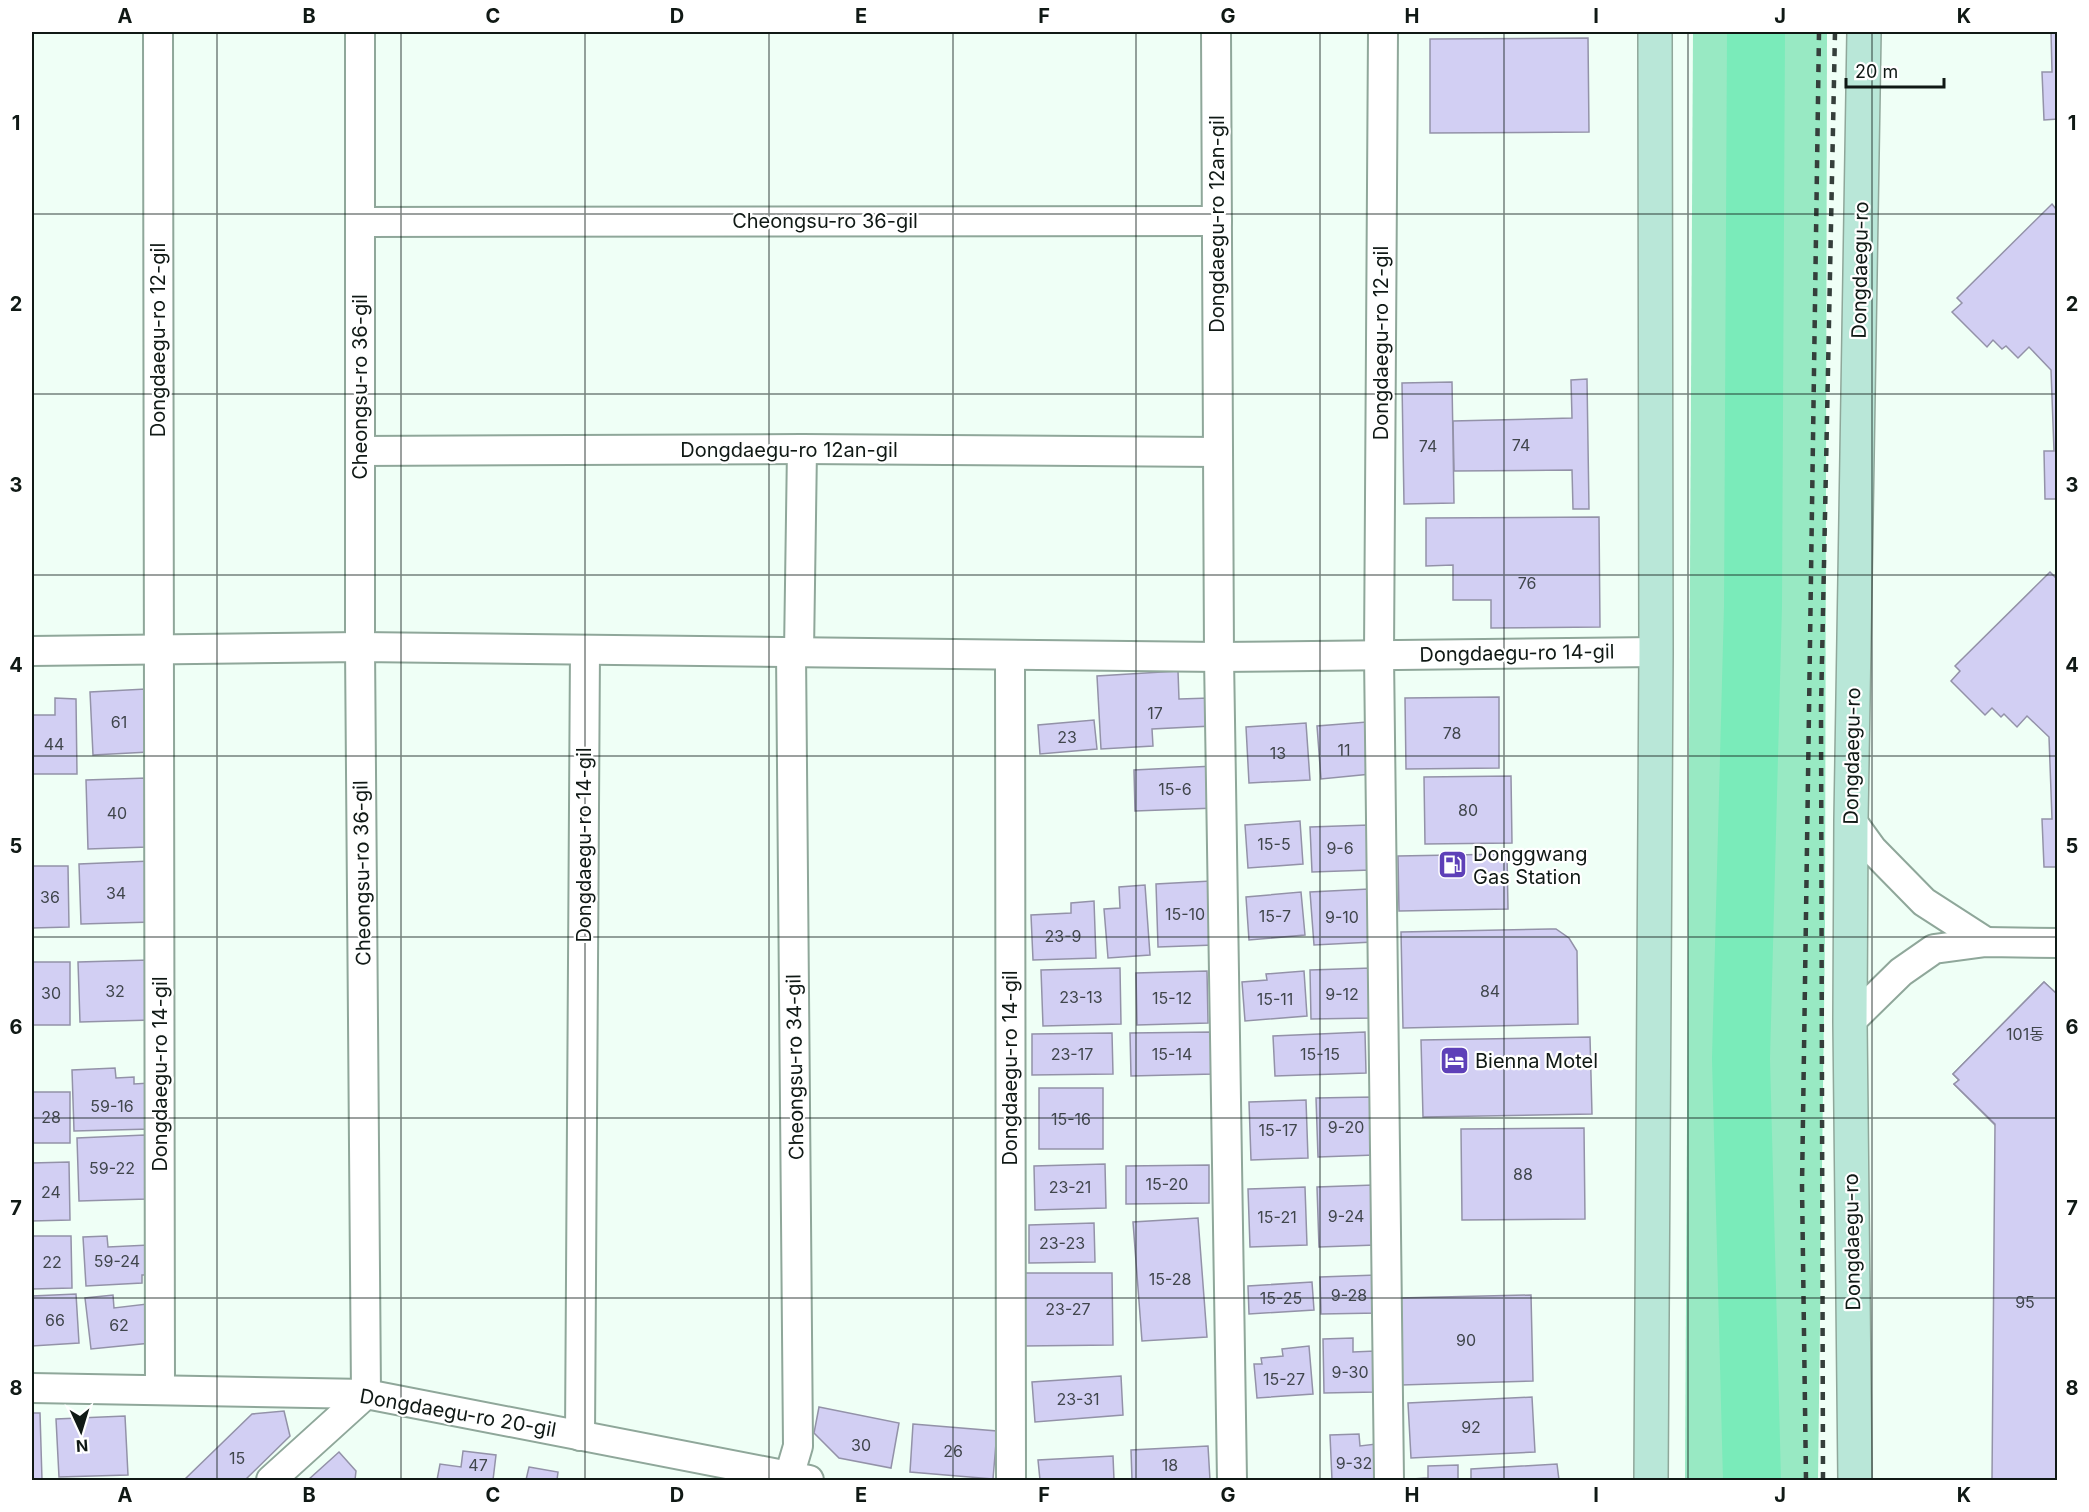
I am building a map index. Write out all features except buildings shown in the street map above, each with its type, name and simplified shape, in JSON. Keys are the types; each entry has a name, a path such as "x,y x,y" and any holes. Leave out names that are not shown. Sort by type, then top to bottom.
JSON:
{"main road":[{"path":"1651,1480 1656,652 1655,32"},
{"name":"Dongdaegu-ro","path":"1855,1480 1850,1022 1851,820 1864,32"}],"street":[{"name":"Dongdaegu-ro 12-gil","path":"158,32 159,649"},
{"name":"Cheongsu-ro 36-gil","path":"360,32 360,647 366,1394"},
{"name":"Dongdaegu-ro 12an-gil","path":"1216,32 1219,657"},
{"name":"Dongdaegu-ro 12-gil","path":"1379,655 1383,32"},
{"name":"Cheongsu-ro 36-gil","path":"360,222 1217,221"},
{"path":"795,652 802,450"},
{"name":"Dongdaegu-ro 12an-gil","path":"360,451 1218,452"},
{"name":"Dongdaegu-ro 14-gil","path":"32,651 360,647 1219,657 1656,652"},
{"name":"Dongdaegu-ro 14-gil","path":"159,649 160,1390"},
{"name":"Dongdaegu-ro 14-gil","path":"580,1436 585,650"},
{"name":"Cheongsu-ro 34-gil","path":"795,652 798,1446 795,1479"},
{"name":"Dongdaegu-ro 14-gil","path":"1010,655 1011,1480"},
{"path":"1379,655 1389,1480"},
{"path":"1219,657 1232,1480"},
{"path":"1851,820 1872,849 1924,902 1986,942"},
{"path":"1850,1022 1901,972 1934,949 1986,942 2058,943"},
{"name":"Dongdaegu-ro 20-gil","path":"32,1388 366,1394 795,1479"},
{"path":"271,1480 366,1394"}],"green space":[{"path":"1693,32 1827,32 1825,934 1818,1480 1685,1480"}],"waterway":[{"path":"1752,1480 1741,1059 1753,606 1756,32"}],"railway":[{"path":"1806,1480 1802,1186 1819,32"},
{"path":"1823,1480 1821,709 1835,32"}],"place":[{"name":"Donggwang Gas Station","path":"1452,865"},
{"name":"Bienna Motel","path":"1454,1061"}]}
